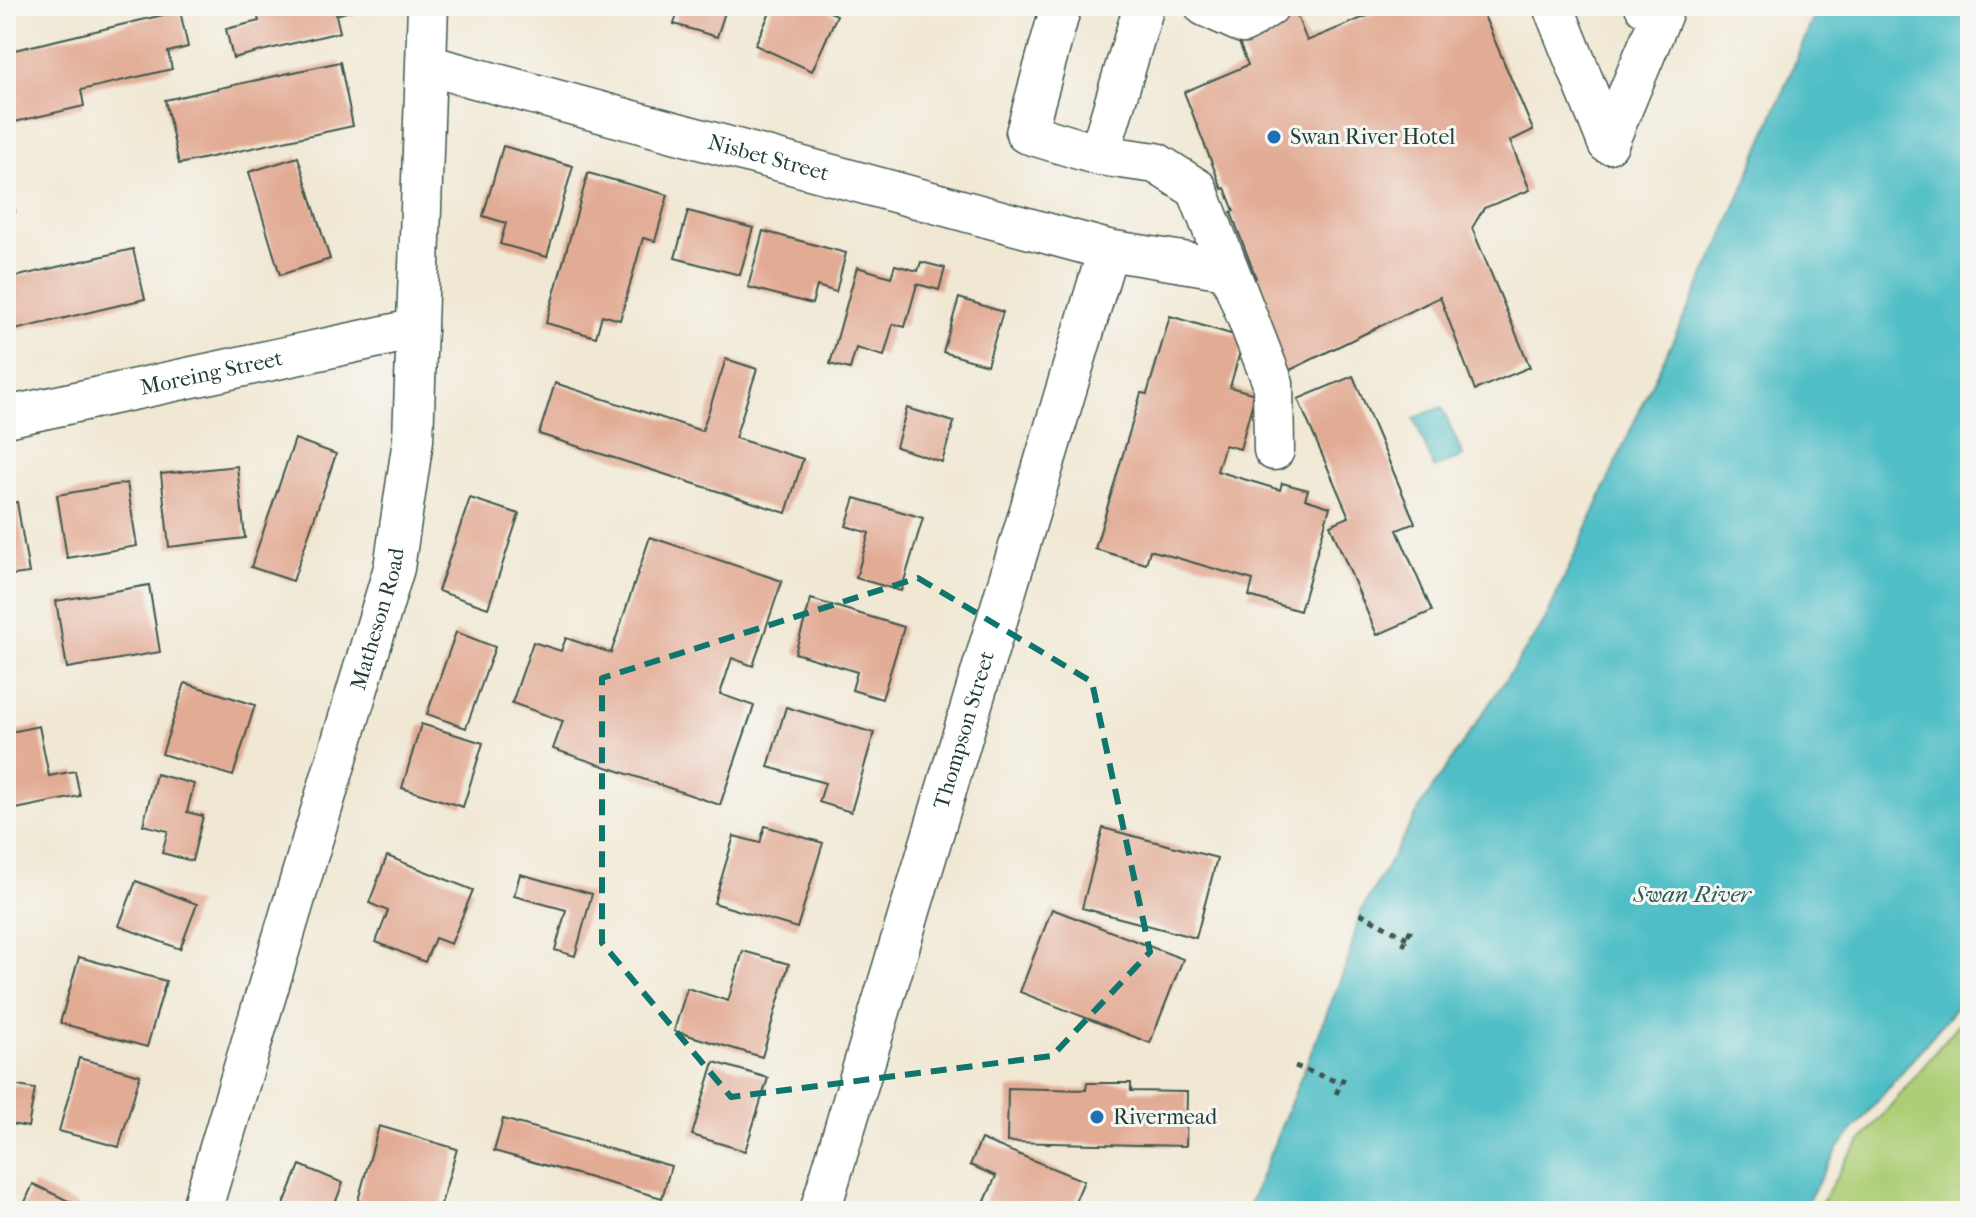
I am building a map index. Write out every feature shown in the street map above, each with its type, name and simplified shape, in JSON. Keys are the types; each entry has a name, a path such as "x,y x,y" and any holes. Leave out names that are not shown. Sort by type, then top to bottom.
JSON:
{"street":[{"name":"Matheson Road","path":"201,1211 394,568 413,440 428,6"},
{"path":"1061,6 1026,133 1099,155 1156,163 1197,189 1273,383 1274,450"},
{"path":"1099,155 1144,6"},
{"path":"1205,6 1243,23 1269,6"},
{"path":"1553,6 1608,143 1662,13 1645,6"},
{"name":"Nisbet Street","path":"427,65 1108,250 1226,269"},
{"name":"Thompson Street","path":"820,1211 1108,250"},
{"name":"Moreing Street","path":"6,417 417,329"}],"path":[{"path":"1360,913 1407,938"},
{"path":"1403,946 1413,925"},
{"path":"1295,1066 1341,1083"},
{"path":"1336,1094 1345,1075"}],"highlighted area":[{"path":"918,578 1092,682 1150,952 1052,1056 731,1097 602,943 602,678"}],"green space":[{"path":"1970,1010 1970,1211 1817,1211 1847,1158"}],"water":[{"name":"Swan River","path":"1818,6 1970,6 1970,991 1838,1148 1802,1211 1247,1211 1348,961 1360,913 1424,801 1545,621 1649,389 1720,244"},
{"path":"1442,407 1463,456 1434,468 1414,418"}],"building":[{"path":"255,6 352,6 353,10 336,15 340,32 233,58 226,29 259,21"},
{"path":"680,6 727,6 717,37 674,24"},
{"path":"773,6 816,6 837,15 812,71 755,45"},
{"path":"1278,6 1293,6 1307,41 1391,6 1480,6 1533,130 1510,141 1530,190 1484,208 1472,228 1530,367 1475,390 1440,297 1282,374 1251,280 1256,278 1231,212 1234,211 1225,188 1222,189 1184,92 1248,65 1236,35"},
{"path":"180,11 188,47 168,52 172,69 81,90 84,106 6,124 6,52"},
{"path":"340,62 353,126 179,164 165,100"},
{"path":"503,146 573,166 547,257 500,244 506,223 483,216"},
{"path":"298,157 330,259 280,275 249,172"},
{"path":"6,170 15,212 6,214"},
{"path":"588,173 668,195 655,241 643,238 620,320 602,315 596,337 546,323"},
{"path":"688,211 753,228 740,275 675,258"},
{"path":"763,231 846,253 836,292 817,286 812,304 748,287"},
{"path":"133,249 145,299 6,332 6,279"},
{"path":"921,262 945,268 939,290 917,284 905,327 893,324 884,356 856,348 850,369 830,364 857,267 891,277 895,265 918,271"},
{"path":"959,298 1003,312 987,365 943,352"},
{"path":"1170,316 1244,338 1230,387 1255,394 1240,449 1225,445 1217,471 1280,490 1282,483 1308,490 1305,499 1330,507 1300,611 1249,596 1253,580 1150,550 1146,564 1095,549 1141,393 1147,394"},
{"path":"726,359 757,369 735,438 803,459 786,513 539,434 555,383 702,431"},
{"path":"1353,376 1415,523 1397,530 1432,611 1377,635 1330,525 1349,517 1298,399"},
{"path":"907,408 954,422 942,462 896,447"},
{"path":"295,439 336,454 293,581 251,567"},
{"path":"237,466 245,538 169,547 161,474"},
{"path":"127,483 137,546 67,558 57,495"},
{"path":"470,498 519,514 488,608 438,591"},
{"path":"855,498 923,518 901,591 856,578 869,533 846,526"},
{"path":"17,502 29,573 6,576 6,504"},
{"path":"650,537 782,581 753,666 732,658 720,694 754,706 720,805 553,749 563,721 512,703 533,642 561,651 566,638 611,653"},
{"path":"149,585 160,652 67,668 56,601"},
{"path":"811,599 904,627 882,699 852,690 857,672 795,653"},
{"path":"456,632 495,647 466,728 427,714"},
{"path":"185,683 255,705 233,776 162,754"},
{"path":"786,707 874,733 851,812 819,802 825,783 768,767"},
{"path":"421,724 483,743 463,807 402,788"},
{"path":"39,726 49,776 75,771 80,796 6,811 6,733"},
{"path":"156,774 194,784 187,812 203,816 192,861 162,853 168,831 143,825"},
{"path":"765,826 823,843 797,928 714,903 734,836 760,843"},
{"path":"1103,828 1217,858 1196,938 1082,908"},
{"path":"387,856 473,890 451,944 435,938 425,962 376,942 388,911 369,903"},
{"path":"520,874 592,894 575,956 555,950 566,910 514,896"},
{"path":"136,881 197,904 180,949 119,926"},
{"path":"1052,909 1183,959 1150,1043 1020,992"},
{"path":"743,951 789,964 762,1057 674,1031 687,988 728,1001"},
{"path":"79,957 166,981 147,1047 60,1023"},
{"path":"79,1058 140,1075 119,1147 59,1131"},
{"path":"714,1062 768,1078 745,1151 692,1135"},
{"name":"Rivermead","path":"1087,1083 1131,1083 1131,1091 1187,1092 1186,1146 1007,1142 1008,1088 1086,1090"},
{"path":"12,1085 35,1089 28,1127 6,1123"},
{"path":"503,1119 671,1166 662,1198 494,1151"},
{"path":"379,1126 457,1149 439,1211 355,1211"},
{"path":"981,1139 1084,1181 1071,1211 1001,1211 985,1201 996,1176 970,1165"},
{"path":"300,1165 343,1183 332,1211 281,1211"},
{"path":"33,1184 89,1211 21,1211"}],"place":[{"name":"Swan River Hotel","path":"1274,137"},
{"name":"Rivermead","path":"1097,1117"}]}
